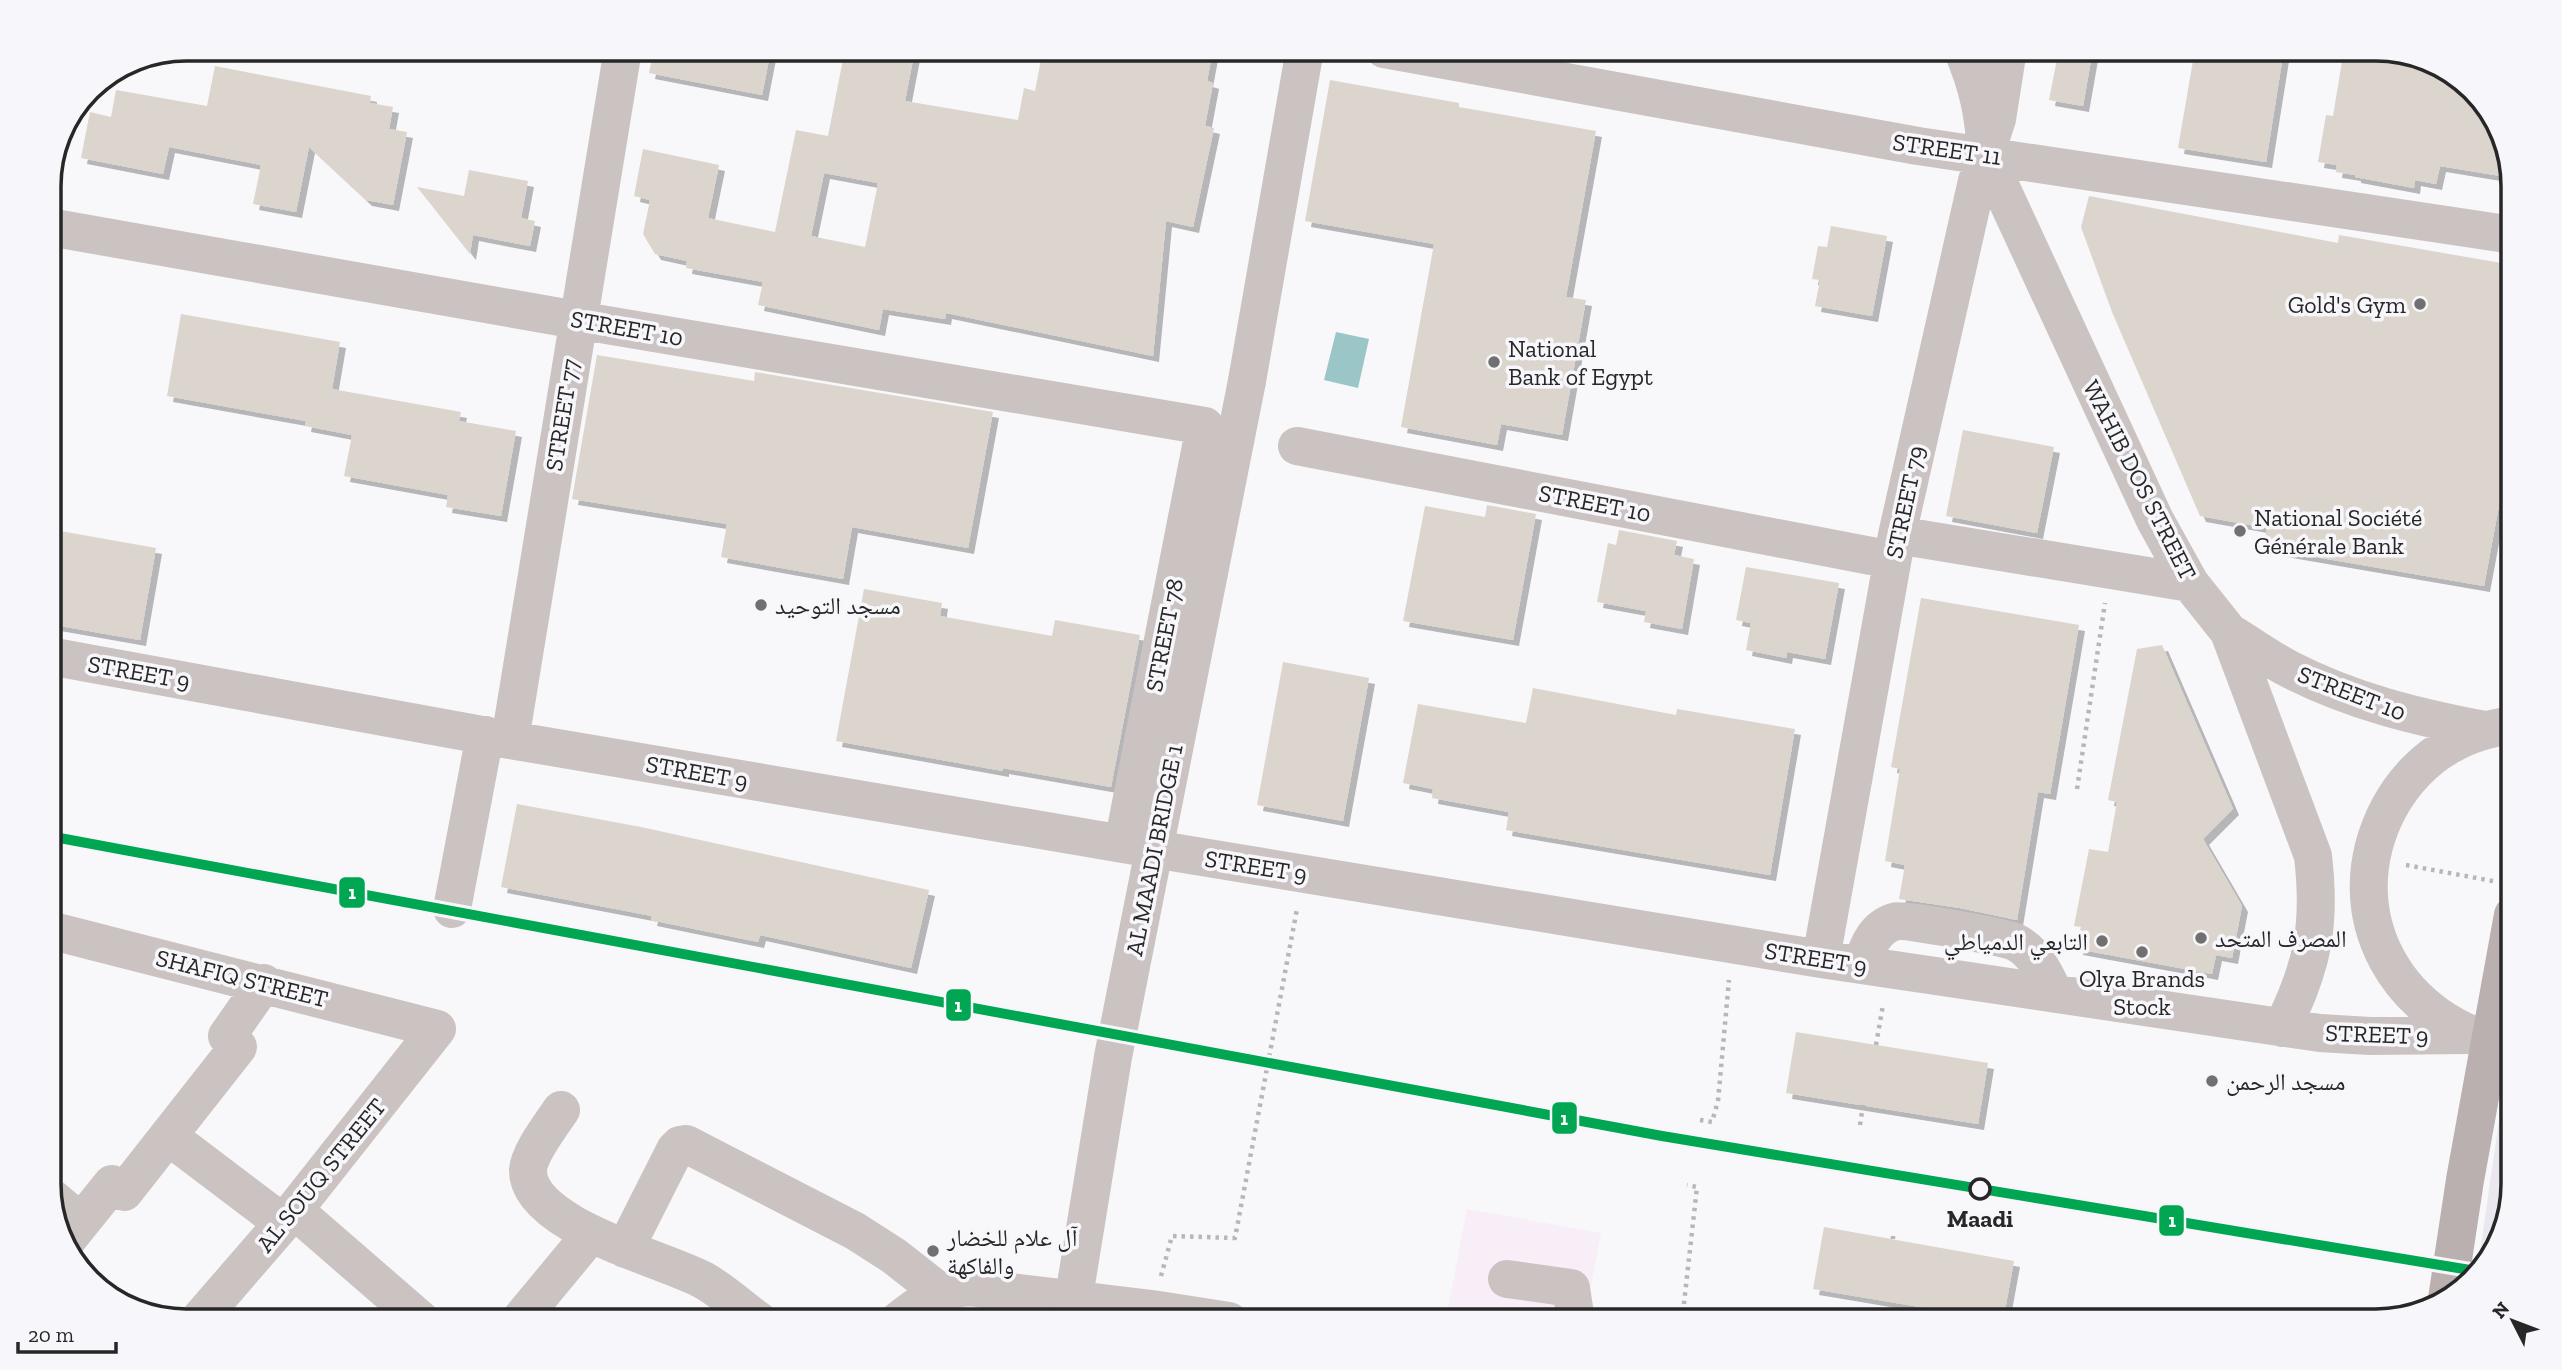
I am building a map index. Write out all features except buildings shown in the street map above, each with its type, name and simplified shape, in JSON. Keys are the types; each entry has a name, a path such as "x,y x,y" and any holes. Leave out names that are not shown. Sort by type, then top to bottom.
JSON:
{"main road":[{"path":"2449,1285 2501,941"}],"street":[{"name":"AL MAADI BRIDGE 1","path":"1086,1309 1114,1056 1247,381 1303,61"},
{"name":"STREET 11","path":"1452,61 1918,146 2500,233"},
{"name":"WAHIB DOS STREET","path":"1967,61 1975,80 1984,117 1986,155 2155,520 2190,583 2229,632 2313,856 2317,891 2316,927 2310,962 2298,996 2282,1028"},
{"name":"STREET 79","path":"1821,959 1895,548 1970,209 1997,119 2006,61"},
{"name":"STREET 77","path":"452,909 498,737 577,320 620,62"},
{"name":"STREET 10","path":"62,228 577,320 1205,426"},
{"name":"STREET 78","path":"1123,844 1205,426"},
{"name":"STREET 10","path":"1297,446 1895,548 2110,570 2190,583"},
{"name":"STREET 10","path":"2229,632 2288,668 2350,697 2416,717 2499,727"},
{"name":"STREET 9","path":"62,658 498,737 1123,844 1821,959 2282,1028 2370,1036 2469,1035"},
{"path":"2499,727 2451,744 2422,765 2398,792 2381,824 2371,859 2369,895 2375,931 2389,964 2410,993 2437,1017 2469,1035 2501,1044"},
{"path":"1862,965 1867,946 1880,930 1898,920 2014,941 2032,955 2045,973 2054,993"},
{"name":"SHAFIQ STREET","path":"62,933 434,1027"},
{"path":"74,1232 112,1184 123,1193 238,1047 227,1036 264,983"},
{"name":"AL SOUQ STREET","path":"208,1309 288,1216 436,1032 434,1027"},
{"path":"561,1110 530,1159 530,1183 544,1201 608,1242 704,1281 742,1309"},
{"path":"168,1136 288,1216 407,1309"},
{"path":"533,1309 608,1242 675,1150 683,1144 690,1145 855,1231 894,1256 940,1293"},
{"path":"1507,1279 1571,1288 1574,1309"},
{"path":"912,1309 940,1293 968,1287 1030,1308"}],"path":[{"path":"2077,789 2110,570"},
{"path":"2371,859 2501,897"},
{"path":"1152,1309 1172,1236 1235,1238 1296,916"},
{"path":"1700,1120 1712,1122 1718,1101 1732,944"},
{"path":"1860,1125 1863,1105"},
{"path":"1683,1309 1697,1187 1687,1185"}],"shaded area":[{"path":"2501,1107 2500,1200 2491,1232 2480,1252"},
{"path":"1467,1209 1601,1233 1586,1309 1448,1309"}],"water":[{"path":"1336,332 1369,339 1358,388 1324,380"}],"metro line":[{"name":"1","path":"62,838 1662,1136 2467,1269"}],"place":[{"name":"Gold's Gym","path":"2420,304"},
{"name":"National Bank of Egypt","path":"1494,362"},
{"name":"National Société Générale Bank","path":"2240,531"},
{"name":"مسجد التوحيد","path":"761,605"},
{"name":"المصرف المتحد","path":"2201,938"},
{"name":"التابعي الدمياطي","path":"2102,941"},
{"name":"Olya Brands Stock","path":"2142,952"},
{"name":"مسجد الرحمن","path":"2212,1081"},
{"name":"Maadi","path":"1980,1189"},
{"name":"آل علام للخضار والفاكهة","path":"933,1251"}]}
